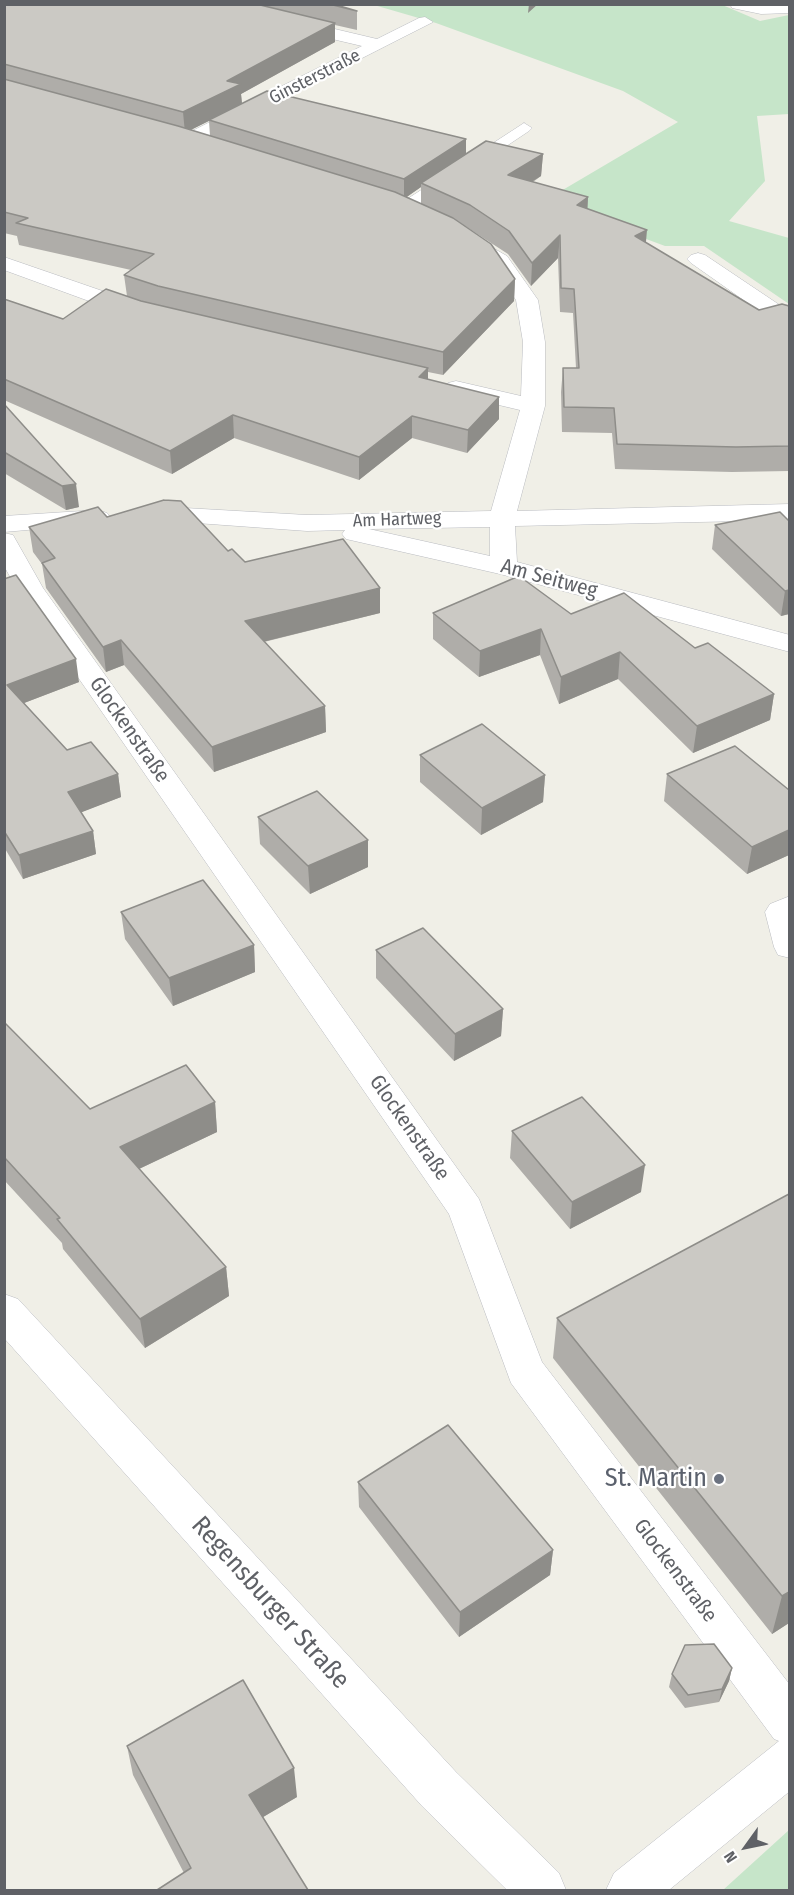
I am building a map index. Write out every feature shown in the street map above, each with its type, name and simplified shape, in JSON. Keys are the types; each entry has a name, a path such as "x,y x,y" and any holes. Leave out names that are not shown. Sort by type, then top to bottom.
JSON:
{"street":[{"name":"Ginsterstraße","path":"206,4 378,45"},
{"path":"738,4 761,9 789,8"},
{"name":"Ginsterstraße","path":"187,141 425,22"},
{"path":"164,135 221,151"},
{"path":"381,200 422,216"},
{"path":"471,240 500,260 526,300 534,342 533,406 502,517 504,567"},
{"path":"698,258 789,322"},
{"path":"4,263 163,319"},
{"path":"431,382 533,406"},
{"name":"Am Hartweg","path":"4,524 152,514 307,523 789,512"},
{"name":"Am Seitweg","path":"307,523 504,567 789,644"},
{"name":"Glockenstraße","path":"4,541 30,589 466,1209 525,1371 789,1723"},
{"path":"789,907 780,912 789,947"},
{"name":"Regensburger Straße","path":"4,1310 439,1789 542,1890"},
{"path":"631,1890 789,1760"}],"lane":[{"path":"403,207 524,128"}],"green space":[{"path":"720,4 760,21 789,15 789,114 757,116 765,181 729,221 789,238 789,304 704,246 665,246 544,201 678,122 623,91 436,23 374,5"},
{"path":"789,1830 789,1890 723,1890"}],"building":[{"path":"4,4 256,4 335,23 227,81 241,84 183,112 4,64"},
{"path":"4,79 178,126 395,192 453,218 491,244 515,279 443,352 158,286 124,275 154,254 16,223 28,218 4,212"},
{"path":"267,91 466,139 404,179 209,120"},
{"path":"486,141 543,154 508,175 588,197 577,205 647,230 635,236 759,310 782,304 789,306 789,446 617,444 614,408 564,407 563,368 579,368 574,289 561,288 560,235 532,263 509,231 470,205 421,183"},
{"path":"106,289 141,301 428,368 419,377 499,397 468,430 412,416 359,457 233,415 170,451 4,379 4,299 63,319"},
{"path":"4,404 76,484 62,486 4,452"},
{"path":"164,500 181,501 228,551 232,549 245,562 343,539 380,588 245,621 325,706 212,747 121,640 103,647 42,563 55,558 29,527 98,507 107,517"},
{"path":"780,512 789,521 789,590 785,591 715,525"},
{"path":"16,575 76,659 7,685 67,750 91,742 118,774 68,792 93,831 19,855 4,831 4,579"},
{"path":"519,576 571,614 624,593 695,648 708,643 774,694 697,726 620,652 561,677 541,629 480,651 433,613"},
{"path":"482,724 545,775 482,808 420,755"},
{"path":"735,746 789,790 789,830 752,847 667,774"},
{"path":"317,791 368,840 308,866 258,817"},
{"path":"203,880 254,945 169,978 121,912"},
{"path":"423,928 503,1009 455,1034 376,950"},
{"path":"4,1022 90,1109 186,1065 215,1102 120,1147 226,1267 140,1319 57,1219 60,1218 4,1157"},
{"path":"582,1097 645,1165 572,1202 512,1131"},
{"name":"St. Martin","path":"789,1194 789,1592 782,1596 557,1318"},
{"path":"448,1425 553,1550 460,1612 358,1482"},
{"path":"714,1644 732,1668 722,1689 688,1695 672,1674 685,1645"},
{"path":"243,1680 294,1768 249,1795 308,1890 157,1890 191,1868 127,1746"}],"place":[{"name":"St. Martin","path":"719,1479"}]}
